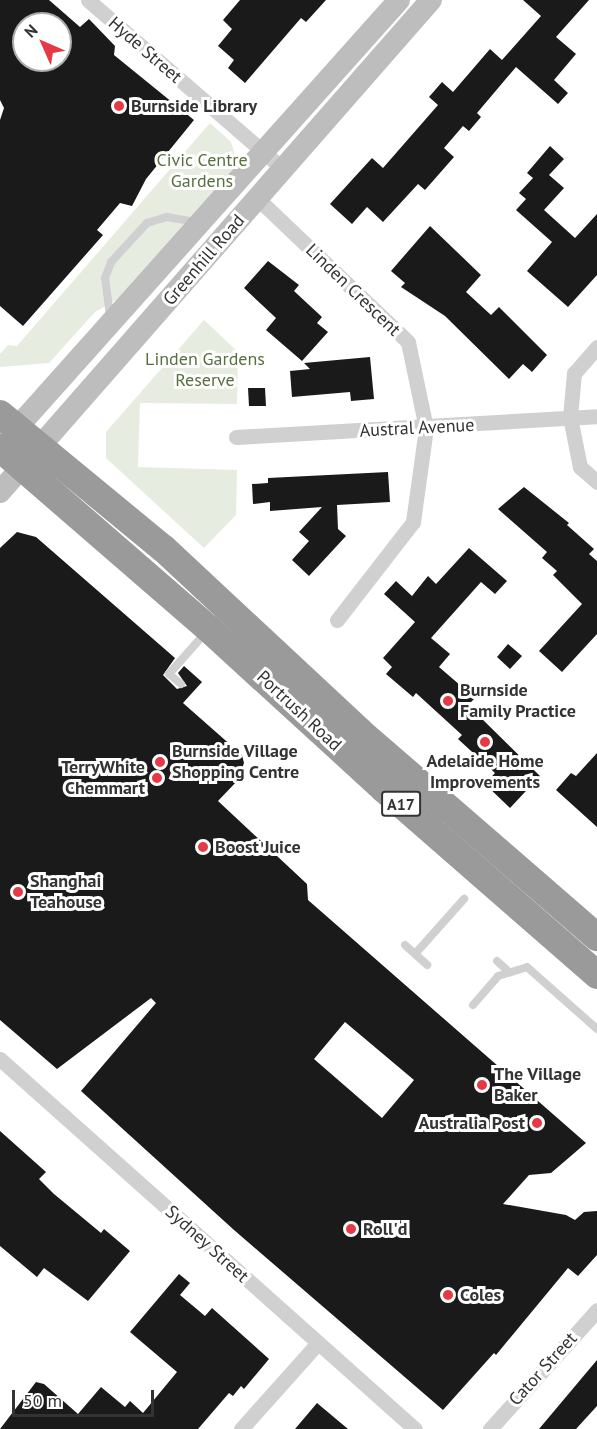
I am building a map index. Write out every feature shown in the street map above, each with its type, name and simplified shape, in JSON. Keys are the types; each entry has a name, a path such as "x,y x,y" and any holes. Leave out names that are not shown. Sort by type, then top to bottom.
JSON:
{"highway":[{"name":"Portrush Road","path":"4,434 31,457 209,628 384,789 597,975"},
{"name":"Portrush Road","path":"31,457 164,549 359,731 597,937"}],"main road":[{"name":"Greenhill Road","path":"4,434 265,153 399,0"},
{"name":"Greenhill Road","path":"0,492 431,0"}],"street":[{"name":"Hyde Street","path":"88,0 284,170"},
{"name":"Linden Crescent","path":"258,199 408,342 426,428 413,522 337,620"},
{"path":"597,347 574,373 570,417 580,467 597,482"},
{"name":"Austral Avenue","path":"236,437 426,428 597,416"},
{"name":"Sydney Street","path":"0,1059 415,1429"},
{"name":"Cator Street","path":"490,1429 597,1310"},
{"path":"241,1429 318,1343"}],"lane":[{"path":"111,321 105,278 118,255 147,223 167,217 201,223"},
{"path":"181,684 169,674 209,628"},
{"path":"415,954 464,899"},
{"path":"405,945 428,965"},
{"path":"497,961 507,970"},
{"path":"473,1005 507,970 527,967 597,1029"}],"green space":[{"name":"Civic Centre Gardens","path":"210,123 231,142 238,164 116,300 95,312 49,363 0,367 0,354 8,345 17,346"},
{"name":"Linden Gardens Reserve","path":"204,320 238,352 237,404 140,403 138,467 237,470 236,515 204,548 106,458 106,432"}],"building":[{"path":"0,0 49,0 63,12 12,12 12,72 72,72 72,20 80,27 89,19 115,46 114,55 194,120 146,179 132,206 120,203 97,230 103,235 23,326 0,306 0,120 4,108 0,100"},
{"path":"240,0 326,0 306,22 301,18 245,83 228,68 234,60 218,46 232,29 223,20"},
{"path":"523,0 589,0 556,37 576,54 554,80 568,93 558,104 516,67 477,113 481,117 469,131 463,126 444,148 454,157 425,190 418,184 383,222 367,207 352,224 330,204 372,158 383,168 438,105 429,97 442,82 453,92 490,49 502,60 541,16"},
{"path":"550,146 564,159 549,175 564,188 544,210 575,238 597,214 597,275 568,307 527,271 552,242 516,210 526,199 519,193 533,178 527,173"},
{"path":"430,226 481,275 466,292 491,315 499,307 547,355 532,372 523,364 509,379 445,316 401,287 405,283 391,271"},
{"path":"268,261 299,285 294,291 322,317 317,323 328,332 302,361 266,330 276,318 244,288"},
{"path":"370,357 374,399 351,401 350,392 292,397 290,371 310,369 304,363"},
{"path":"248,388 265,388 266,406 249,406"},
{"path":"388,472 390,502 337,505 338,529 346,536 309,576 292,560 309,541 299,532 322,507 270,511 270,502 253,504 252,484 268,483 268,478"},
{"path":"524,487 569,523 567,525 594,549 589,554 597,561 597,634 562,672 539,651 582,604 553,575 557,571 542,558 547,552 498,509"},
{"name":"Burnside Village Shopping Centre","path":"17,532 36,537 175,658 163,675 177,689 187,686 178,673 184,666 202,682 183,703 242,755 244,763 238,780 218,801 307,884 308,900 586,1143 551,1173 529,1175 503,1204 566,1215 575,1220 584,1212 597,1211 597,1255 578,1276 568,1268 496,1355 494,1353 443,1410 234,1230 81,1091 156,1003 151,998 57,1069 0,1020 0,548","holes":["345,1022 414,1080 382,1118 314,1059"]},
{"path":"469,548 507,581 495,594 481,582 431,638 450,654 439,667 475,698 469,704 474,711 540,776 510,808 485,784 495,773 458,739 462,735 416,693 413,697 386,674 392,667 383,658 415,622 384,594 396,581 412,596 428,576 436,584"},
{"path":"508,644 522,656 510,669 497,657"},
{"path":"597,753 597,827 556,790 571,773 576,776"},
{"path":"0,1131 46,1172 39,1179 54,1194 101,1233 104,1229 130,1251 88,1301 44,1268 37,1277 0,1246"},
{"path":"179,1274 190,1283 180,1295 205,1316 212,1308 269,1359 244,1389 241,1386 233,1396 229,1393 198,1429 0,1429 36,1382 44,1384 78,1414 101,1387 125,1407 130,1401 143,1413 177,1372 130,1332"},
{"path":"597,1360 597,1406 576,1429 539,1429"},
{"path":"317,1403 348,1429 295,1429"}],"place":[{"name":"Burnside Library","path":"119,106"},
{"name":"Burnside Family Practice","path":"448,701"},
{"name":"Adelaide Home Improvements","path":"485,742"},
{"name":"Burnside Village Shopping Centre","path":"160,762"},
{"name":"TerryWhite Chemmart","path":"157,778"},
{"name":"Boost Juice","path":"203,847"},
{"name":"Shanghai Teahouse","path":"18,892"},
{"name":"The Village Baker","path":"482,1085"},
{"name":"Australia Post","path":"537,1123"},
{"name":"Roll'd","path":"351,1229"},
{"name":"Coles","path":"448,1295"}]}
